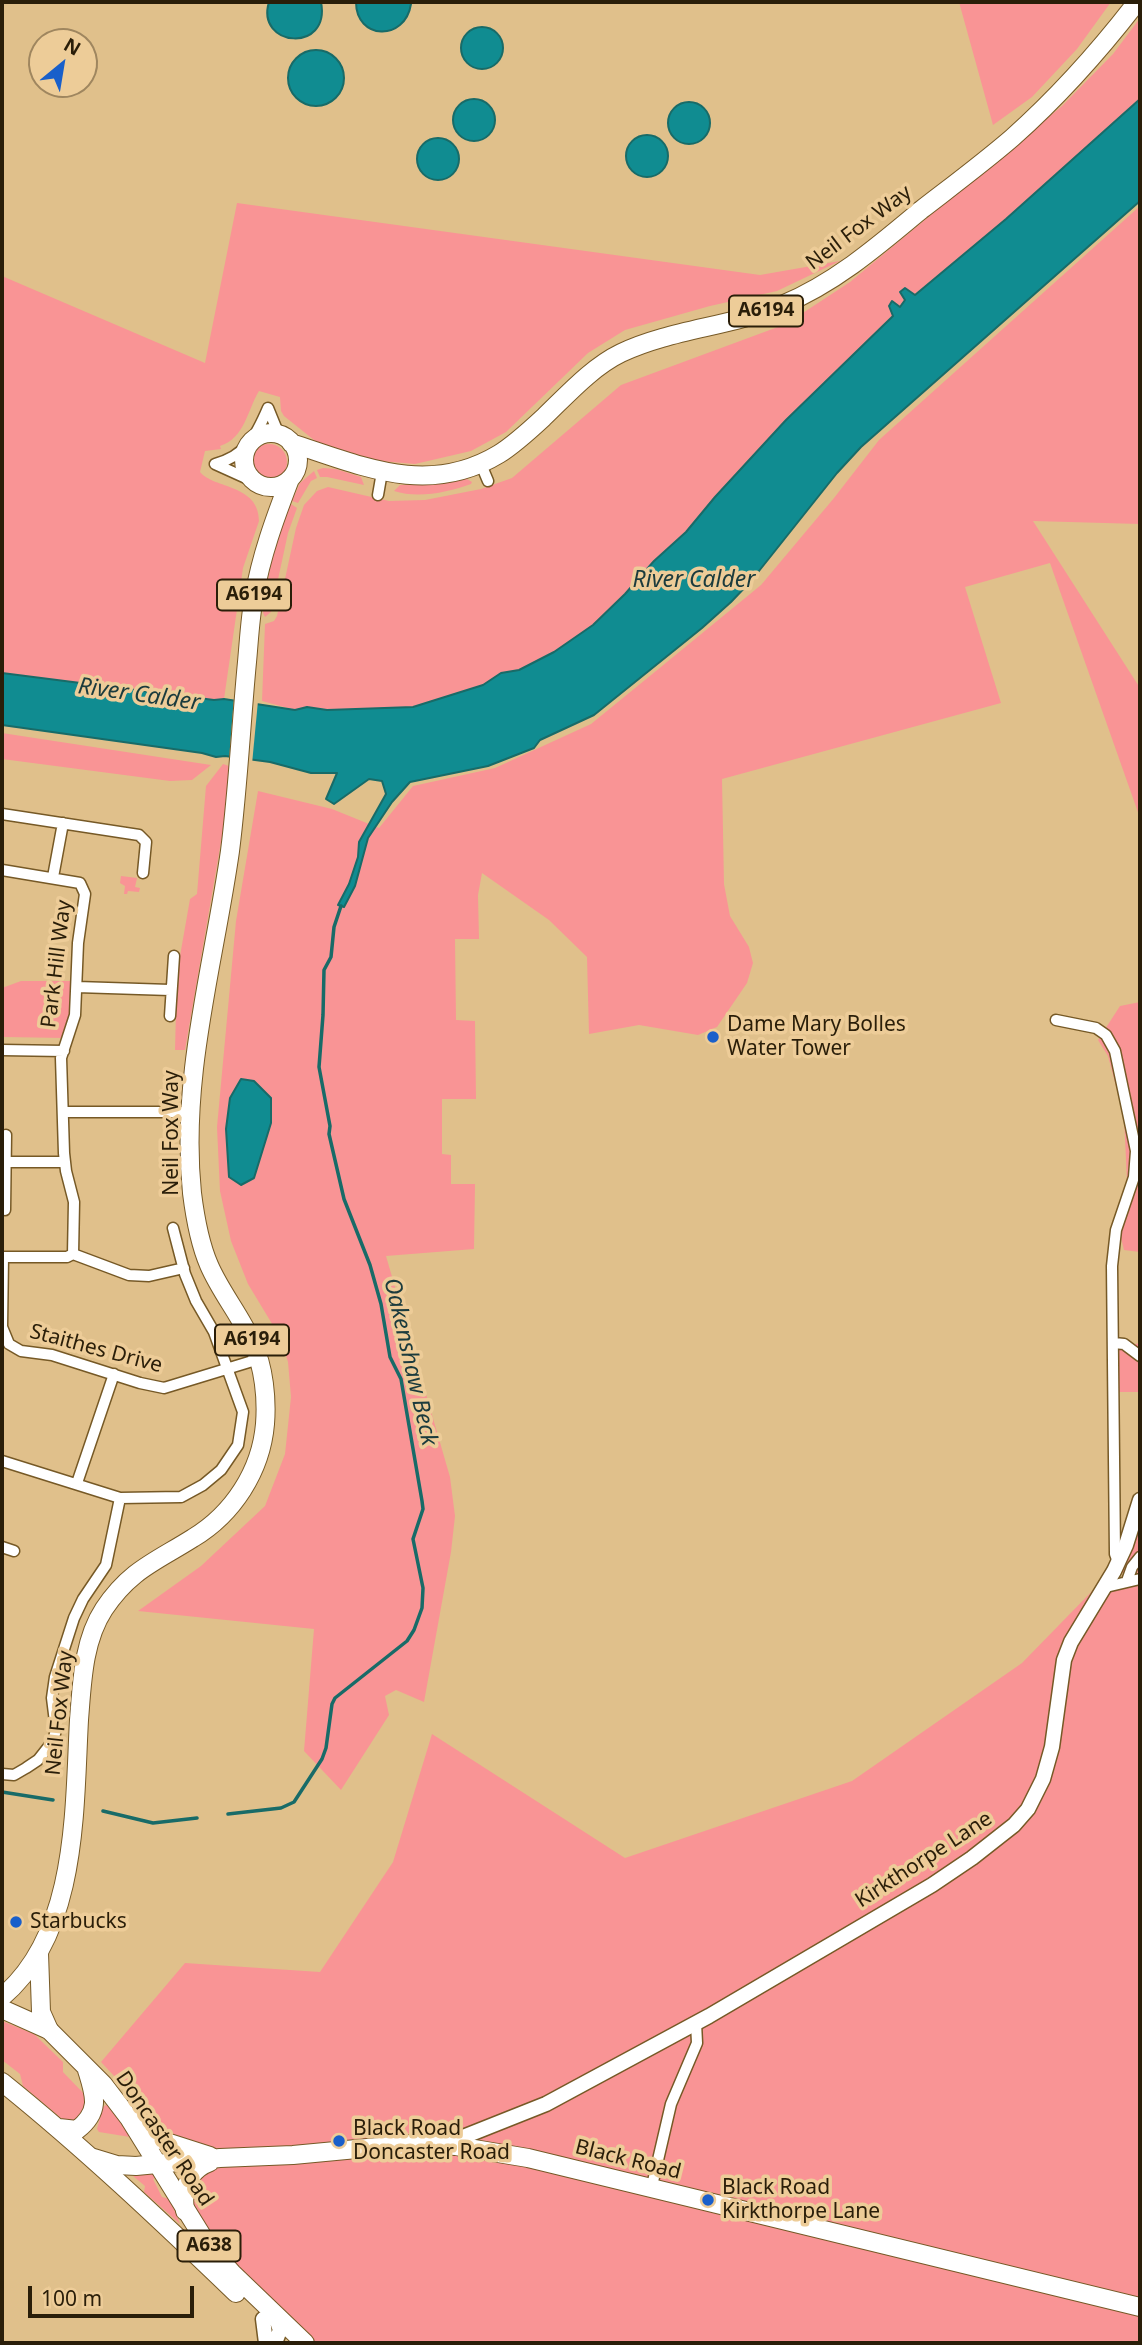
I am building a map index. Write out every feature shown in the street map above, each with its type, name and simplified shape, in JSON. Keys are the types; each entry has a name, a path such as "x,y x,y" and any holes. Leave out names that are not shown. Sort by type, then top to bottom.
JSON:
{"main road":[{"name":"Neil Fox Way","path":"285,439 328,456 382,472 405,475 450,472 499,454 524,435 596,369 615,356 646,341 756,314 801,296 832,279 1011,139 1073,78 1137,2"},
{"path":"274,518 272,505 246,470 244,462 249,445 262,435 285,439 297,454 293,473"},
{"path":"259,484 274,487 293,473 328,456"},
{"name":"Neil Fox Way","path":"2,1997 39,1953 64,1888 69,1860 81,1693 90,1639 101,1613 130,1579 155,1559 194,1538 231,1506 249,1480 261,1448 265,1418 259,1359 253,1343 207,1261 196,1223 190,1112 197,1044 229,852 253,601 274,518 293,473"},
{"name":"Neil Fox Way","path":"39,1953 41,2012 49,2030"},
{"name":"Doncaster Road","path":"2,2009 49,2030 103,2084 129,2118 209,2247 269,2318 278,2341"},
{"path":"59,2128 77,2130 92,2114 94,2092 88,2070"},
{"name":"Doncaster Road","path":"2,2082 94,2158 269,2318 305,2343"},
{"name":"Black Road","path":"129,2118 157,2139 220,2158"},
{"name":"Black Road","path":"94,2158 117,2165 158,2165 410,2144 456,2146 528,2158 1140,2307"},
{"name":"Black Road","path":"185,2211 184,2188 192,2174 205,2164 220,2158"}],"street":[{"path":"259,484 210,463 229,460 249,445 269,403 285,439"},
{"path":"480,462 488,481"},
{"path":"378,495 382,472"},
{"path":"2,814 139,835 146,842 143,873"},
{"path":"53,877 63,823"},
{"name":"Park Hill Way","path":"2,870 53,877 79,883 85,889 78,943 75,1015 61,1058 65,1163 74,1202 73,1254"},
{"path":"170,1016 174,956"},
{"path":"77,987 170,990"},
{"path":"1056,1020 1096,1028 1105,1035 1115,1051 1131,1122 1136,1163 1116,1230 1112,1266 1115,1554 1118,1562"},
{"path":"2,1050 64,1051"},
{"path":"63,1112 190,1112"},
{"path":"5,1210 6,1135"},
{"path":"6,1162 65,1163"},
{"path":"2,1461 120,1498 181,1497 203,1485 221,1470 238,1445 244,1418 214,1332 196,1301 173,1228"},
{"path":"2,1257 67,1257 73,1254 129,1275 149,1276 184,1268"},
{"name":"Staithes Drive","path":"2,1257 2,1327 9,1344 21,1351 52,1355 164,1388 259,1359"},
{"path":"1114,1343 1124,1344 1140,1356"},
{"path":"77,1483 114,1374"},
{"path":"2,1774 14,1775 26,1768 38,1760 53,1741 56,1730 52,1698 55,1677 83,1599 106,1565 120,1498"},
{"name":"Kirkthorpe Lane","path":"456,2146 463,2137 546,2104 696,2023 932,1885 1014,1825 1028,1809 1043,1779 1052,1747 1064,1660 1071,1642 1118,1562 1140,1500"},
{"path":"2,1547 14,1551"},
{"path":"1127,1581 1132,1567 1140,1557"},
{"path":"1105,1587 1140,1579"},
{"path":"651,2190 671,2104 697,2043 696,2023"}],"shaded area":[{"path":"959,2 1111,2 1077,49 1032,97 993,125"},
{"path":"1140,18 1140,99 1006,219 914,295 786,420 686,532 654,561 593,625 554,652 519,670 501,673 483,685 413,707 327,710 307,707 295,710 262,701 265,624 274,621 277,616 296,528 304,505 317,491 328,487 389,501 425,500 481,489 512,478 621,385 786,324 850,282 1062,106 1113,54"},
{"path":"237,203 760,275 840,261 777,291 710,306 625,330 588,353 506,432 471,451 415,464 380,461 319,444 284,416 280,397 259,391 235,437 220,446 221,449 205,451 200,472 252,500 259,521 243,568 224,699 214,700 2,673 2,276 205,363"},
{"path":"1140,206 1140,524 1033,521 1140,688 1140,818 1050,563 965,587 1001,703 722,779 724,884 730,916 749,947 753,963 747,983 717,1027 698,1035 639,1025 589,1034 587,957 549,920 482,873 478,895 479,939 455,939 456,1020 475,1021 476,1099 442,1099 442,1154 451,1155 451,1184 475,1184 474,1249 386,1256 450,1477 455,1516 451,1552 424,1702 396,1690 385,1696 389,1715 341,1790 304,1751 314,1629 138,1611 201,1566 265,1506 285,1454 291,1397 288,1362 280,1337 248,1284 231,1241 220,1191 217,1127 236,921 258,791 332,809 379,828 413,786 495,768 591,724 761,585 879,440"},
{"path":"269,444 281,450 287,462 281,474 269,480 257,474 251,462 257,450"},
{"path":"323,468 361,477 364,485 320,477 317,470"},
{"path":"314,471 317,478 311,481 298,503 292,501 300,483"},
{"path":"465,478 472,482 471,484 443,492 413,494 394,491 400,485 444,483"},
{"path":"291,504 297,508 288,533 271,612 265,617 263,613 272,556 280,526"},
{"path":"2,733 211,765 192,780 170,781 2,759"},
{"path":"223,764 229,766 226,813 185,1050 175,1050 177,973 190,899 197,894 206,786"},
{"path":"121,876 137,878 135,887 140,888 139,892 128,891 124,894 125,886 120,883"},
{"path":"21,981 70,981 71,1018 64,1038 4,1037 2,988"},
{"path":"1140,1002 1140,1252 1124,1250 1116,1217 1127,1181 1124,1116 1108,1056 1098,1040 1120,1006"},
{"path":"1140,1343 1140,1392 1119,1392 1117,1348"},
{"path":"1140,1519 1140,1575 1118,1572"},
{"path":"1140,1581 1140,2343 305,2343 185,2211 192,2191 197,2187 171,2137 101,2062 185,1963 320,1972 393,1862 432,1734 625,1858 852,1781 1022,1663 1098,1585"},
{"path":"2,2021 34,2034 63,2062 63,2072 89,2099 85,2120 68,2124 23,2086 20,2074 2,2060"},
{"path":"110,2106 130,2137 99,2132 97,2129 103,2107"},
{"path":"156,2170 158,2177 153,2179 162,2197 170,2199 180,2224 144,2192 145,2186 133,2176"}],"water":[{"path":"269,2 321,2 321,19 315,30 305,37 282,35 273,28 268,17"},
{"path":"356,2 411,4 400,25 381,32 364,24 358,15"},
{"path":"482,27 497,33 503,48 497,63 482,69 467,63 461,48 467,33"},
{"path":"316,50 327,52 336,58 342,67 342,89 336,98 327,104 316,106 305,104 296,98 290,89 288,78 290,67 296,58 305,52"},
{"path":"474,99 489,105 495,120 489,135 474,141 459,135 453,120 459,105"},
{"name":"River Calder","path":"1140,99 1140,201 861,447 731,602 594,715 540,740 534,748 488,766 410,782 392,802 368,838 355,886 344,907 338,905 358,857 359,842 386,794 382,781 369,779 334,804 326,799 337,773 311,773 270,762 216,757 2,725 2,673 295,710 307,707 327,710 413,707 483,685 501,673 519,670 554,652 593,625 654,561 686,532 786,420 893,316 889,306 892,301 900,307 905,300 900,292 905,288 915,295 1006,219"},
{"path":"689,102 704,108 710,123 704,138 689,144 674,138 668,123 674,108"},
{"path":"647,135 662,141 668,156 662,171 647,177 632,171 626,156 632,141"},
{"path":"438,138 453,144 459,159 453,174 438,180 423,174 417,159 423,144"},
{"path":"241,1079 254,1081 271,1098 271,1123 254,1178 241,1185 229,1177 226,1129 230,1098"}],"pier":[{"path":"234,697 258,701 252,764 229,760"}],"waterway":[{"name":"Oakenshaw Beck","path":"228,1814 281,1808 294,1802 322,1759 335,1698 407,1641 422,1608 423,1588 413,1539 423,1509 401,1379 390,1357 381,1304 370,1265 344,1199 329,1134 330,1126 319,1067 324,970 331,957 334,927 341,906"},
{"name":"Oakenshaw Beck","path":"2,1792 53,1800"},
{"name":"Oakenshaw Beck","path":"103,1811 153,1823 197,1818"}],"place":[{"name":"Dame Mary Bolles Water Tower","path":"713,1037"},
{"name":"Starbucks","path":"16,1922"},
{"name":"Black Road Doncaster Road","path":"339,2141"},
{"name":"Black Road Kirkthorpe Lane","path":"708,2200"}]}
